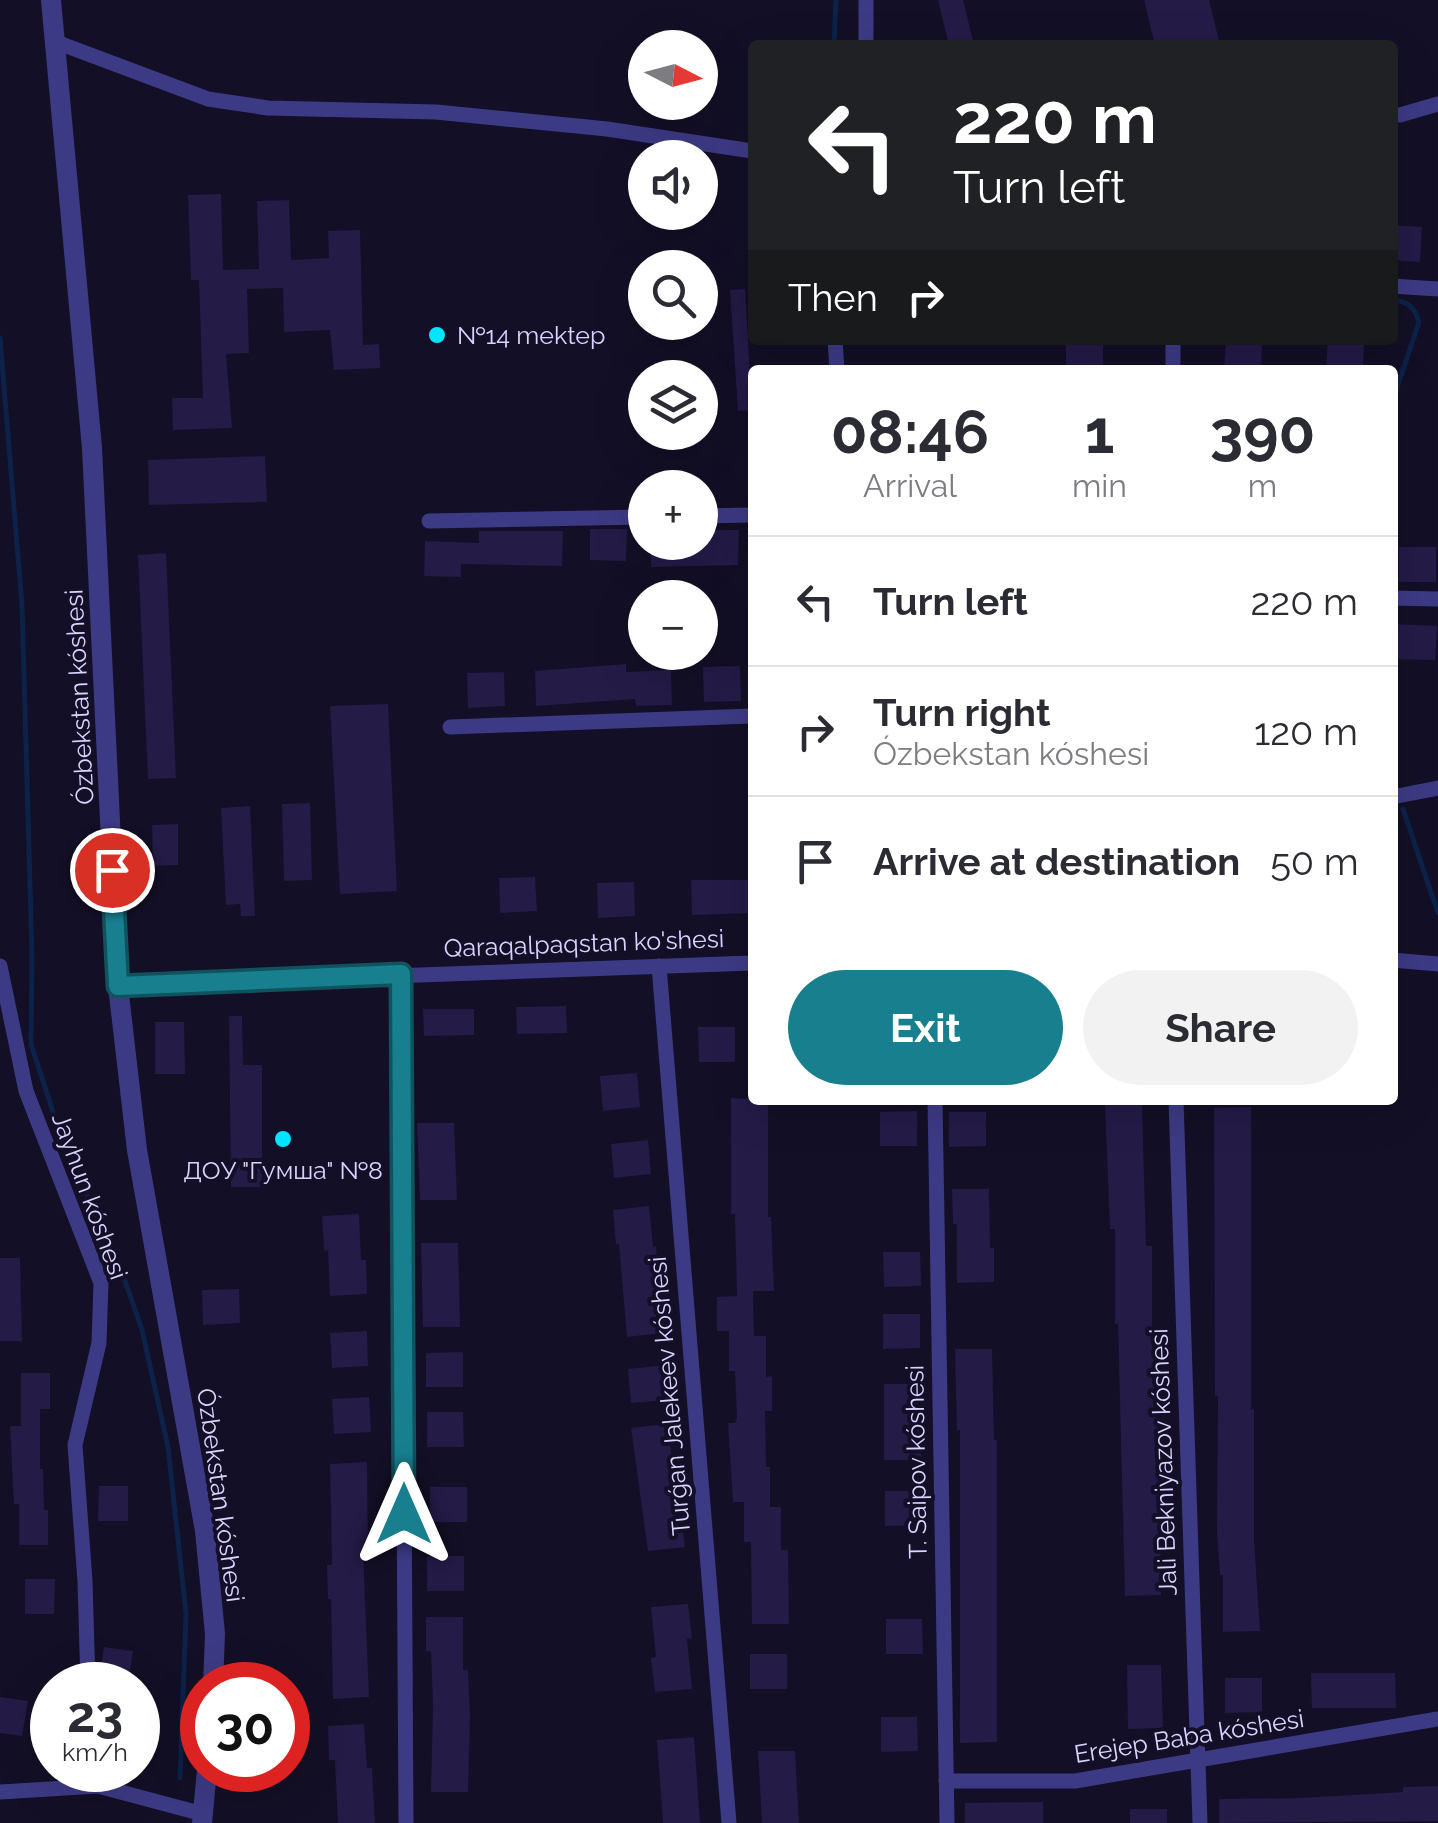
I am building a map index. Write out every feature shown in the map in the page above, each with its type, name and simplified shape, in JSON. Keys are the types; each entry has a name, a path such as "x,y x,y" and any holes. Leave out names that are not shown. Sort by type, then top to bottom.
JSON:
{"street":[{"name":"Ózbekstan kóshesi","path":"51,0 92,448 118,986 137,1150 205,1530 214,1662"},
{"path":"866,0 866,40"},
{"path":"56,42 223,102 268,108 455,114 607,129 748,150"},
{"path":"1400,114 1438,104"},
{"path":"1398,286 1438,289"},
{"path":"718,516 748,515"},
{"path":"429,521 628,517"},
{"path":"1398,598 1438,599"},
{"path":"450,727 748,716"},
{"path":"1398,796 1438,788"},
{"path":"1398,961 1438,964"},
{"name":"Qaraqalpaqstan ko'shesi","path":"118,986 748,963"},
{"name":"Jayhun kóshesi","path":"0,966 26,1091 101,1284 99,1344 75,1446 87,1662"},
{"name":"Turǵan Jalekeev kóshesi","path":"659,966 730,1823"},
{"path":"401,974 406,1823"},
{"name":"T. Saipov kóshesi","path":"935,1105 946,1823"},
{"name":"Jali Bekniyazov kóshesi","path":"1176,1105 1200,1823"},
{"name":"Erejep Baba kóshesi","path":"946,1780 1075,1781 1438,1719"},
{"path":"0,1792 30,1788"},
{"path":"133,1792 202,1818 205,1792"}],"building":[{"path":"938,0 963,0 973,40 948,40"},
{"path":"1144,0 1209,0 1219,40 1154,40"},
{"path":"221,194 223,270 259,269 257,201 289,200 291,260 329,258 328,231 360,230 363,345 379,344 380,368 334,370 330,330 284,332 283,288 247,289 249,353 226,354 232,428 173,430 172,398 203,398 199,280 191,280 188,195"},
{"path":"1398,225 1422,227 1420,262 1398,260"},
{"path":"745,289 748,410 738,411 730,290"},
{"path":"1066,345 1103,345 1103,365 1066,365"},
{"path":"1226,345 1262,345 1261,365 1224,365"},
{"path":"1328,345 1364,345 1363,365 1326,365"},
{"path":"265,456 267,502 149,505 148,460"},
{"path":"590,529 627,529 626,561 590,560"},
{"path":"718,530 739,530 738,565 651,567 651,560 718,560"},
{"path":"479,531 563,531 562,566 461,564 461,577 424,576 425,541 479,543"},
{"path":"1399,547 1436,547 1436,582 1399,582"},
{"path":"166,553 176,778 148,779 138,555"},
{"path":"1398,624 1437,626 1435,660 1398,659"},
{"path":"626,664 626,672 671,670 672,705 636,706 635,699 536,706 535,671"},
{"path":"740,666 741,701 704,702 703,670 718,670 718,667"},
{"path":"504,672 505,706 468,708 467,673"},
{"path":"388,704 397,891 340,894 330,706"},
{"path":"310,803 312,880 284,881 282,804"},
{"path":"250,806 255,916 241,916 240,904 226,905 221,808"},
{"path":"178,824 178,865 153,866 152,825"},
{"path":"535,877 537,911 500,913 499,878"},
{"path":"691,880 748,880 748,913 692,915"},
{"path":"634,882 635,916 598,918 597,883"},
{"path":"566,1006 567,1033 517,1034 516,1007"},
{"path":"423,1009 474,1009 474,1035 424,1036"},
{"path":"229,1016 242,1016 243,1065 262,1065 262,1187 231,1187"},
{"path":"155,1022 184,1022 185,1074 155,1074"},
{"path":"698,1027 735,1027 735,1062 699,1062"},
{"path":"637,1073 640,1107 603,1111 600,1076"},
{"path":"731,1098 748,1099 748,1105 768,1105 768,1217 774,1291 753,1291 754,1336 766,1336 766,1377 772,1376 772,1411 765,1411 766,1467 770,1467 770,1507 781,1507 781,1550 788,1550 789,1624 752,1624 751,1542 744,1542 744,1502 733,1502 728,1423 735,1423 737,1417 735,1371 729,1371 729,1331 717,1331 717,1297 737,1296 735,1214 731,1214"},
{"path":"1105,1105 1142,1105 1146,1246 1152,1246 1161,1595 1125,1596 1115,1229 1110,1229"},
{"path":"1251,1107 1251,1410 1254,1409 1254,1540 1260,1631 1223,1632 1223,1575 1217,1531 1214,1108"},
{"path":"917,1111 917,1146 880,1146 880,1112"},
{"path":"949,1112 986,1112 986,1146 949,1147"},
{"path":"417,1123 454,1123 457,1200 420,1200"},
{"path":"648,1140 651,1174 614,1178 611,1144"},
{"path":"952,1189 989,1189 994,1282 957,1283 957,1224 953,1224"},
{"path":"649,1206 663,1333 627,1337 613,1210"},
{"path":"359,1214 367,1294 330,1296 322,1216"},
{"path":"421,1243 458,1243 460,1327 423,1327"},
{"path":"883,1252 920,1252 921,1286 884,1287"},
{"path":"0,1258 20,1258 22,1341 0,1341"},
{"path":"239,1289 240,1323 203,1325 202,1290"},
{"path":"883,1314 920,1314 920,1348 883,1349"},
{"path":"367,1331 368,1366 332,1368 330,1333"},
{"path":"955,1349 992,1349 997,1440 997,1742 960,1743 960,1430"},
{"path":"463,1352 463,1387 426,1387 426,1353"},
{"path":"665,1365 668,1400 631,1403 628,1369"},
{"path":"21,1373 50,1373 50,1409 40,1409 40,1469 44,1510 48,1510 48,1545 19,1545 19,1504 14,1504 10,1426 21,1426"},
{"path":"884,1384 921,1384 921,1460 884,1460"},
{"path":"369,1397 371,1432 334,1434 332,1399"},
{"path":"427,1412 463,1412 464,1447 427,1447"},
{"path":"667,1424 685,1547 648,1551 631,1428"},
{"path":"367,1462 368,1551 363,1551 369,1697 333,1699 327,1565 332,1565 330,1464"},
{"path":"99,1486 128,1486 128,1521 98,1521"},
{"path":"430,1487 467,1487 467,1522 430,1522"},
{"path":"885,1491 922,1491 922,1525 885,1526"},
{"path":"427,1556 464,1556 464,1591 427,1591"},
{"path":"25,1579 55,1579 54,1614 25,1614"},
{"path":"688,1604 692,1689 655,1692 651,1607"},
{"path":"426,1617 463,1617 463,1670 468,1670 470,1716 468,1792 431,1792 433,1705"},
{"path":"886,1619 922,1619 923,1654 886,1654"},
{"path":"104,1647 133,1651 131,1662 102,1662"},
{"path":"750,1654 787,1654 787,1689 750,1689"},
{"path":"1127,1665 1161,1665 1163,1728 1128,1729"},
{"path":"1311,1673 1395,1673 1396,1708 1312,1708"},
{"path":"1225,1678 1262,1678 1262,1712 1225,1713"},
{"path":"0,1697 28,1701 22,1736 0,1733"},
{"path":"881,1717 917,1717 918,1751 881,1752"},
{"path":"364,1724 367,1768 372,1768 375,1823 338,1823 335,1760 329,1760 328,1726"},
{"path":"694,1737 700,1823 663,1823 657,1740"},
{"path":"758,1751 795,1751 799,1823 762,1823"},
{"path":"1438,1786 1438,1821 1219,1823 1219,1799 1403,1792 1403,1787"},
{"path":"1043,1802 1043,1823 965,1823 965,1803"},
{"path":"1130,1809 1167,1809 1167,1823 1130,1823"}],"waterway":[{"path":"834,40 836,0"},
{"path":"1398,301 1410,306 1419,322 1398,385"},
{"path":"0,338 22,605 31,1044 66,1152 116,1255 142,1330 168,1447 186,1614 184,1662"},
{"path":"1403,809 1438,913"}],"place":[{"name":"№14 mektep","path":"437,335"},
{"name":"ДОУ \"Гумша\" №8","path":"283,1139"}],"route":[{"path":"112,870 118,986 401,974 404,1514"}]}
